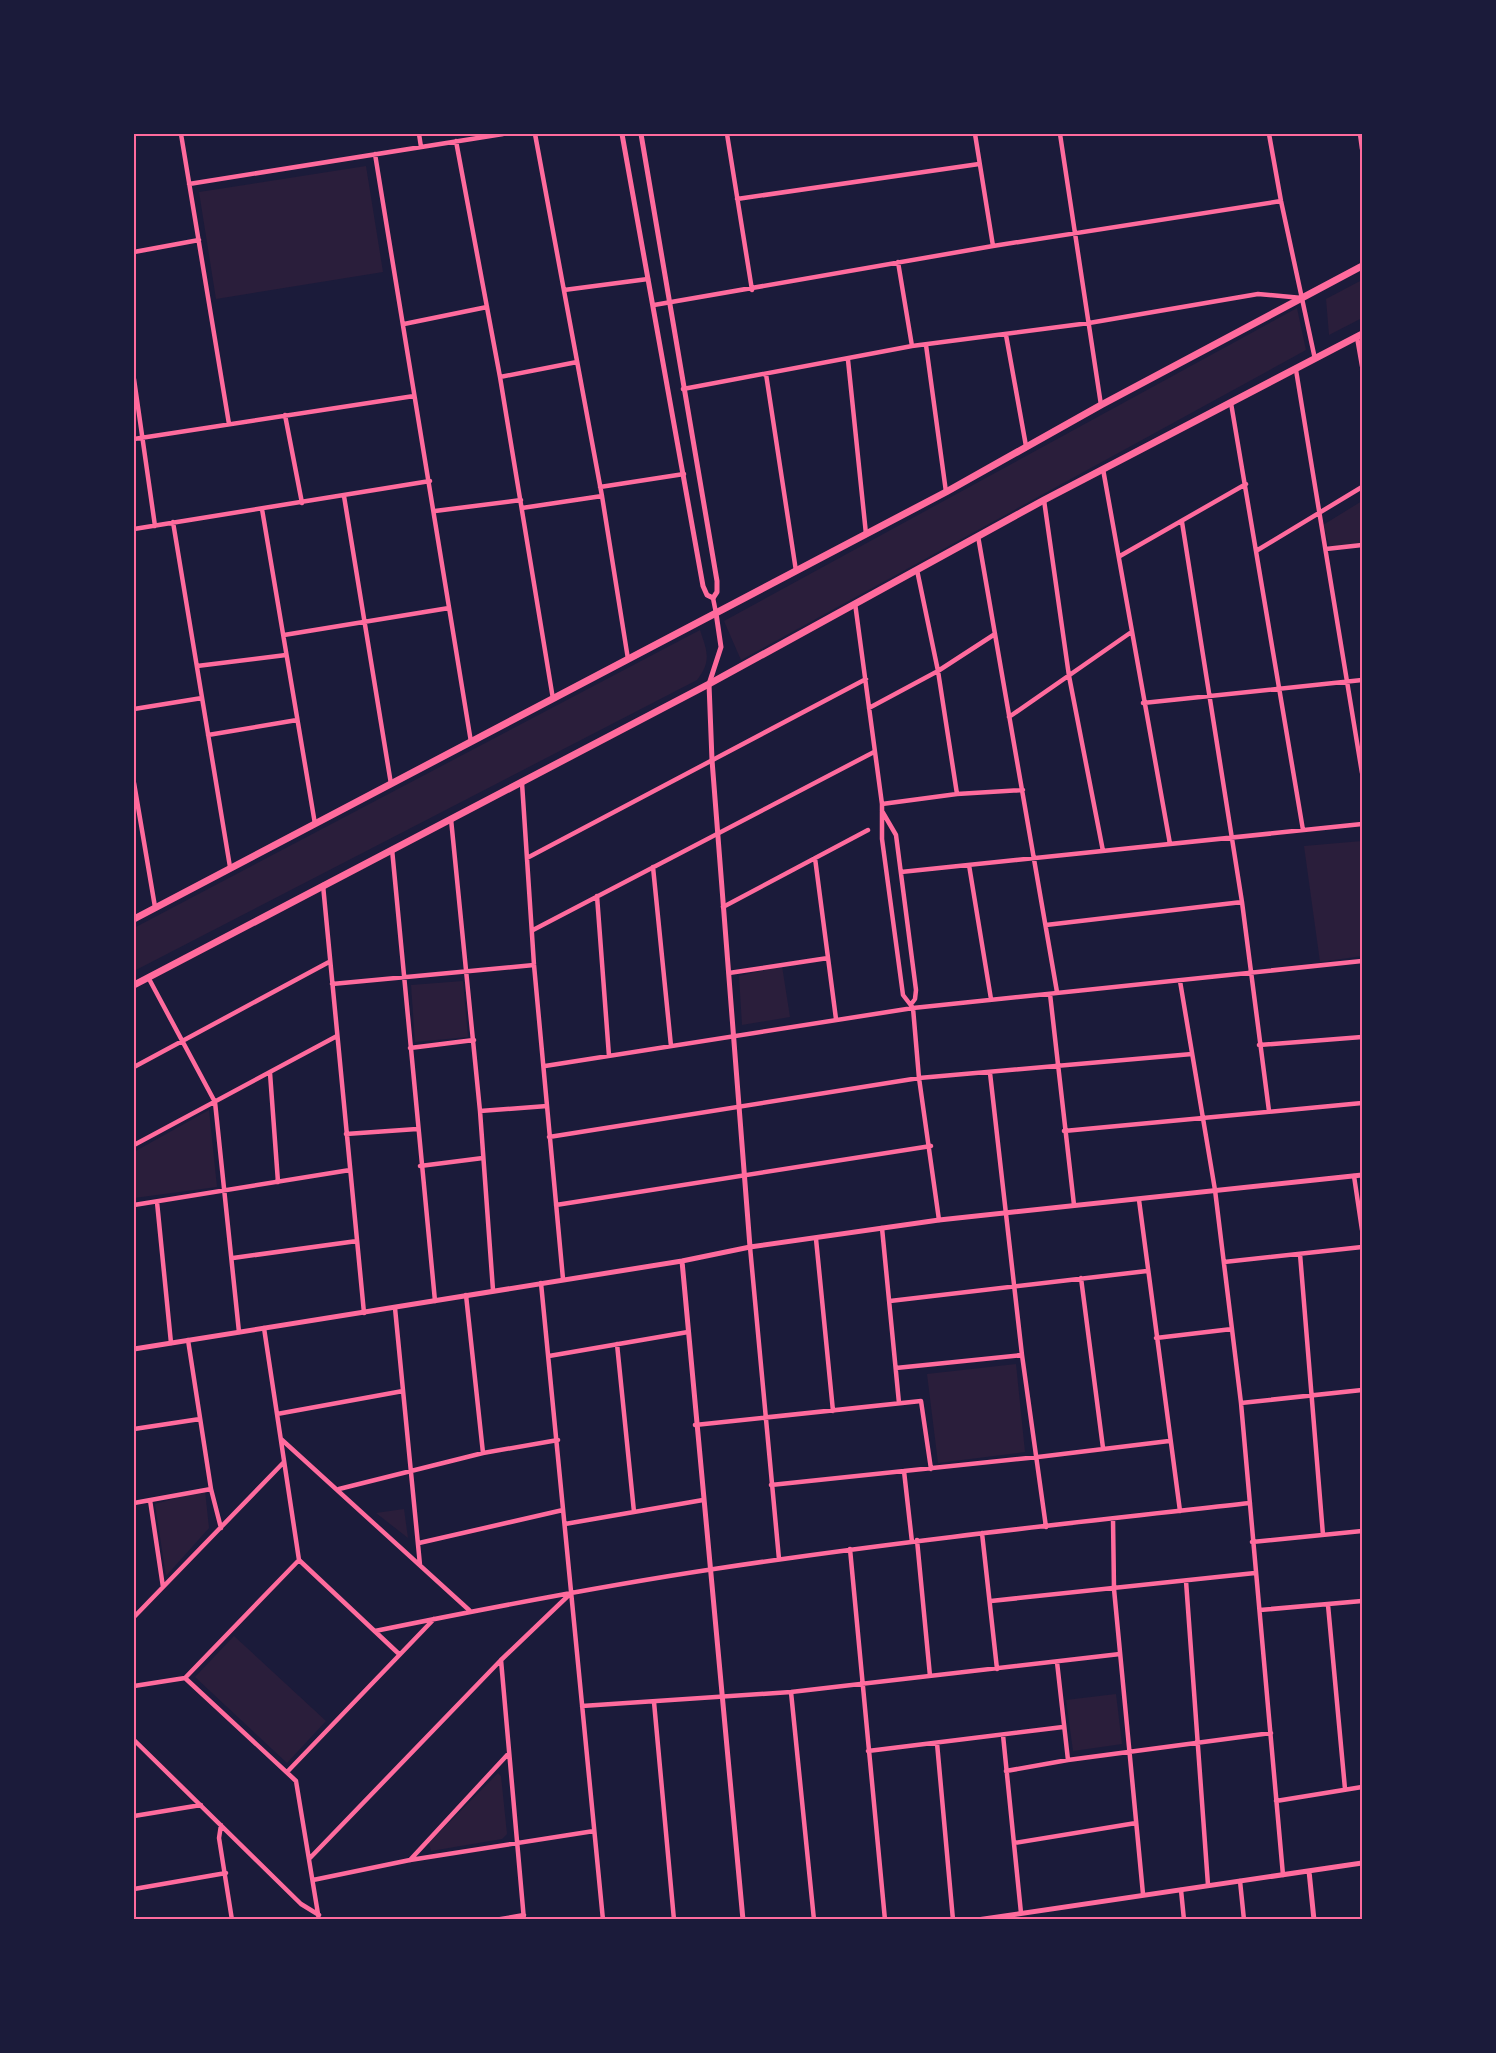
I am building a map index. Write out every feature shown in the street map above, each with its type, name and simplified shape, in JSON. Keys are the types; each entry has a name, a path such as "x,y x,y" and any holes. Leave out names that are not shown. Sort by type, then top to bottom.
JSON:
{"main road":[{"path":"134,919 946,492 1101,405 1362,266"},
{"path":"134,984 522,783 709,684 1044,500 1360,335"}],"street":[{"path":"181,134 229,424"},
{"path":"418,134 421,147"},
{"path":"189,184 503,134"},
{"path":"535,134 602,496 628,659"},
{"path":"622,134 703,586 707,595 713,598"},
{"path":"641,134 717,581 717,592 713,598 721,637 720,654 709,684 712,760 764,1418 779,1559"},
{"path":"727,134 752,290"},
{"path":"975,134 993,246"},
{"path":"1060,134 1101,405"},
{"path":"1269,134 1315,359"},
{"path":"1360,134 1362,149"},
{"path":"456,141 488,307 553,699"},
{"path":"375,154 471,742"},
{"path":"737,199 979,164"},
{"path":"654,305 752,290 993,246 1281,201"},
{"path":"134,252 199,240"},
{"path":"898,262 912,346"},
{"path":"564,290 648,279"},
{"path":"683,389 848,360 912,346 1089,323 1258,294 1302,298"},
{"path":"404,324 488,307"},
{"path":"1006,335 1026,446"},
{"path":"1360,335 1362,366"},
{"path":"926,345 946,492"},
{"path":"848,360 866,534"},
{"path":"500,377 577,362"},
{"path":"1296,370 1362,773"},
{"path":"766,374 796,571"},
{"path":"134,379 154,526"},
{"path":"134,439 414,396"},
{"path":"1231,403 1304,830"},
{"path":"285,415 302,503"},
{"path":"1103,469 1120,556 1130,633 1170,844"},
{"path":"600,487 684,474"},
{"path":"134,530 429,481"},
{"path":"1120,556 1246,484"},
{"path":"1256,551 1362,487"},
{"path":"344,496 391,784"},
{"path":"522,508 602,496"},
{"path":"435,512 521,500"},
{"path":"1044,500 1069,676 1103,851"},
{"path":"262,508 315,824"},
{"path":"173,522 230,867"},
{"path":"1182,522 1242,902 1269,1111"},
{"path":"978,536 1057,992"},
{"path":"1326,549 1362,545"},
{"path":"916,570 938,671 957,794"},
{"path":"855,603 867,679 882,804 882,839 903,994 912,1006"},
{"path":"284,635 449,608"},
{"path":"1009,717 1130,633"},
{"path":"869,708 938,671 995,634"},
{"path":"197,666 286,655"},
{"path":"527,858 867,679"},
{"path":"1143,703 1362,680"},
{"path":"134,709 202,698"},
{"path":"208,735 297,720"},
{"path":"533,930 874,752"},
{"path":"134,783 154,907"},
{"path":"522,783 534,964 563,1279"},
{"path":"882,804 957,794 1023,790"},
{"path":"882,810 896,835 916,993 912,1006 919,1078 931,1146 939,1220"},
{"path":"451,819 474,1040 493,1290"},
{"path":"901,872 1362,824"},
{"path":"723,907 868,830"},
{"path":"392,849 420,1166 435,1300"},
{"path":"815,858 836,1019"},
{"path":"969,865 991,999"},
{"path":"653,867 671,1046"},
{"path":"323,885 364,1313"},
{"path":"597,896 609,1056"},
{"path":"1046,925 1242,902"},
{"path":"729,973 828,958"},
{"path":"545,1066 912,1006 1362,961"},
{"path":"134,1067 329,963"},
{"path":"332,984 534,964"},
{"path":"148,977 215,1102 239,1332"},
{"path":"1180,981 1215,1190 1241,1403 1282,1875"},
{"path":"1050,994 1056,1066 1074,1205"},
{"path":"134,1145 337,1036"},
{"path":"1259,1045 1362,1036"},
{"path":"410,1048 474,1040"},
{"path":"549,1137 919,1078 1192,1054"},
{"path":"270,1073 278,1182"},
{"path":"990,1073 1022,1355 1046,1527"},
{"path":"1065,1131 1202,1120 1269,1111 1362,1103"},
{"path":"480,1111 547,1106"},
{"path":"346,1134 417,1130"},
{"path":"555,1205 931,1146"},
{"path":"420,1166 483,1158"},
{"path":"134,1205 350,1170"},
{"path":"134,1349 682,1261 750,1247 882,1228 1362,1175"},
{"path":"1354,1176 1362,1230"},
{"path":"1139,1200 1180,1511"},
{"path":"157,1202 171,1343"},
{"path":"882,1228 899,1403"},
{"path":"816,1239 833,1412"},
{"path":"233,1258 357,1241"},
{"path":"1224,1262 1362,1247"},
{"path":"1299,1254 1323,1534"},
{"path":"682,1261 695,1425 711,1569 743,1920"},
{"path":"890,1301 1147,1271"},
{"path":"1081,1278 1103,1448"},
{"path":"541,1283 603,1920"},
{"path":"466,1295 483,1452"},
{"path":"395,1308 420,1565"},
{"path":"264,1328 299,1560 399,1654"},
{"path":"1156,1338 1232,1329"},
{"path":"549,1356 688,1332"},
{"path":"188,1340 211,1489 221,1528"},
{"path":"618,1344 634,1512"},
{"path":"896,1368 1022,1355"},
{"path":"1241,1403 1362,1390"},
{"path":"277,1414 403,1391"},
{"path":"695,1425 921,1401 931,1469"},
{"path":"134,1429 200,1419"},
{"path":"281,1439 339,1489 469,1610"},
{"path":"339,1489 483,1452 558,1440"},
{"path":"771,1485 1038,1458 1169,1441"},
{"path":"134,1617 284,1462"},
{"path":"904,1471 915,1541 930,1676"},
{"path":"134,1503 211,1489"},
{"path":"150,1500 163,1587"},
{"path":"565,1524 703,1500"},
{"path":"375,1631 469,1610 779,1559 982,1533 1250,1503"},
{"path":"418,1543 563,1510"},
{"path":"1113,1519 1114,1589 1143,1894"},
{"path":"1252,1542 1362,1531"},
{"path":"982,1533 997,1669"},
{"path":"850,1549 885,1920"},
{"path":"134,1686 185,1678 299,1560"},
{"path":"991,1601 1256,1573"},
{"path":"1186,1581 1208,1885"},
{"path":"309,1859 501,1660 572,1592"},
{"path":"1260,1610 1362,1601"},
{"path":"1328,1605 1345,1789"},
{"path":"288,1771 434,1619"},
{"path":"582,1706 791,1692 1120,1654"},
{"path":"495,1920 524,1917 501,1660"},
{"path":"1057,1662 1068,1760"},
{"path":"185,1678 288,1771 296,1781 319,1918"},
{"path":"791,1692 814,1920"},
{"path":"654,1702 674,1920"},
{"path":"868,1751 1063,1727"},
{"path":"1006,1771 1130,1751 1271,1733"},
{"path":"1003,1735 1021,1913"},
{"path":"134,1740 301,1904 319,1918"},
{"path":"937,1743 953,1920"},
{"path":"410,1860 509,1753"},
{"path":"1276,1801 1362,1787"},
{"path":"134,1816 201,1804"},
{"path":"1014,1843 1136,1823"},
{"path":"221,1825 219,1838 232,1920"},
{"path":"313,1880 410,1860 594,1831"},
{"path":"976,1920 1362,1863"},
{"path":"1309,1871 1314,1920"},
{"path":"134,1888 226,1873"},
{"path":"1240,1881 1244,1920"},
{"path":"1181,1890 1184,1920"}],"shaded area":[{"path":"366,166 383,272 216,299 199,192"},
{"path":"1362,280 1362,318 1329,335 1326,299"},
{"path":"1297,308 1306,350 741,660 724,621"},
{"path":"1362,501 1362,543 1330,547 1323,525"},
{"path":"700,630 707,656 705,667 697,680 134,971 134,928"},
{"path":"1362,841 1362,956 1320,962 1304,846"},
{"path":"782,966 790,1017 742,1025 739,976"},
{"path":"463,981 468,1037 415,1042 411,985"},
{"path":"209,1110 217,1187 134,1198 134,1152"},
{"path":"1016,1364 1025,1452 938,1463 927,1374"},
{"path":"205,1490 209,1528 166,1576 155,1504"},
{"path":"404,1509 408,1538 376,1513"},
{"path":"234,1636 326,1721 287,1763 195,1677"},
{"path":"1116,1694 1122,1744 1073,1751 1066,1700"},
{"path":"498,1773 501,1776 507,1834 502,1839 431,1851 429,1843"}]}
